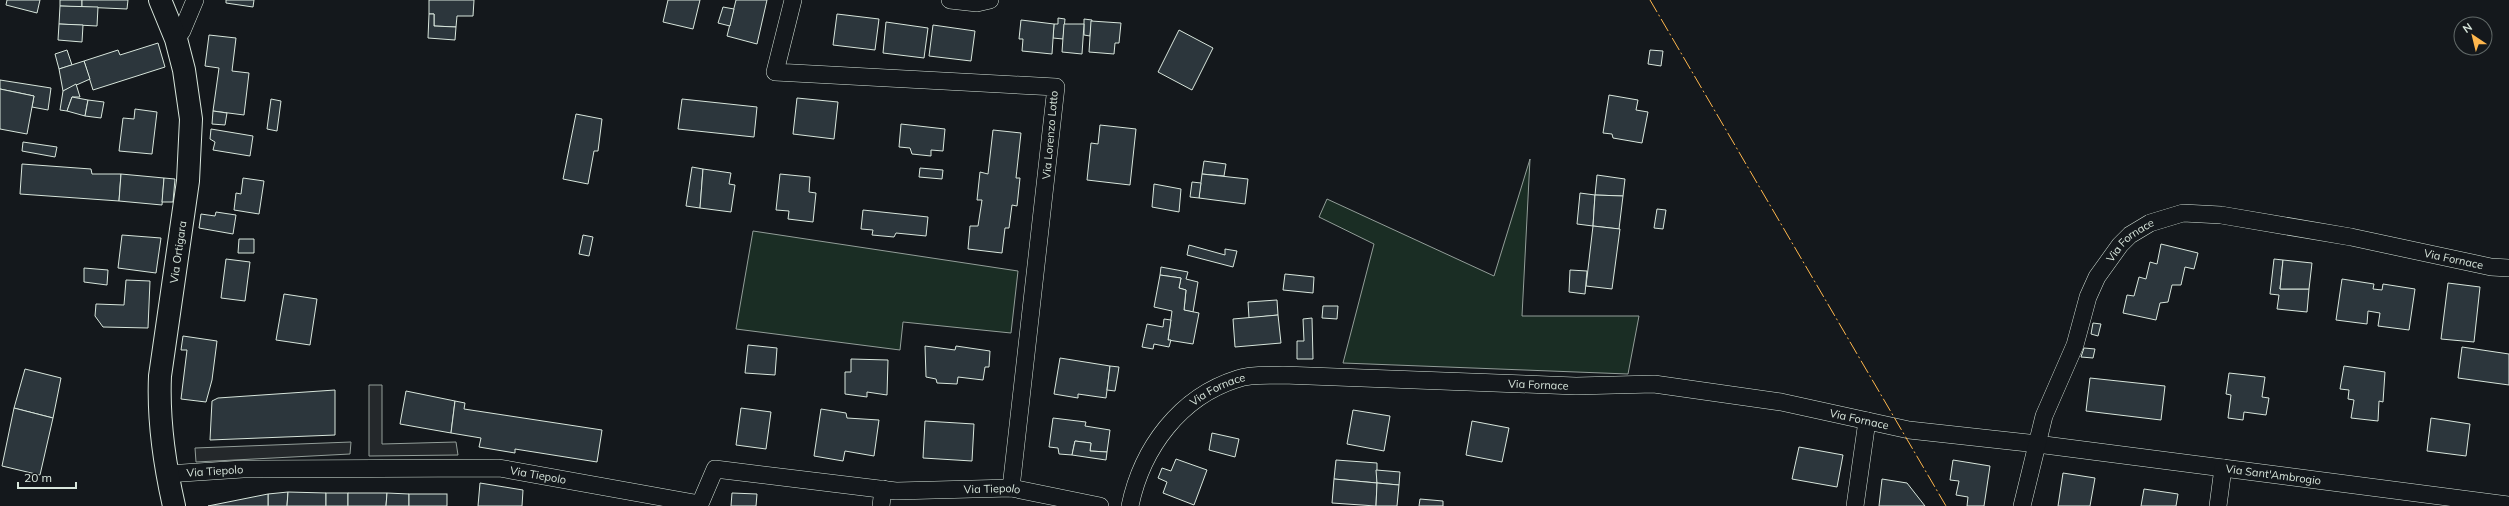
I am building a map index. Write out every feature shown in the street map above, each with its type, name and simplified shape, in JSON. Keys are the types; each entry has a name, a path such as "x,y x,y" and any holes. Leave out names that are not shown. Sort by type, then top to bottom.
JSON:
{"street":[{"name":"Via Ortigara","path":"160,0 176,39 184,70 191,119 188,181 160,383 160,430 174,506"},
{"path":"176,39 182,31 195,0"},
{"name":"Via Lorenzo Lotto","path":"793,0 775,72 1056,87 1010,488"},
{"path":"950,0 977,3 990,0"},
{"name":"Via Fornace","path":"1130,506 1148,455 1170,422 1190,402 1238,378 1283,375 1576,386 1654,384 1781,402 1909,430 2037,444 2044,416 2075,345 2088,297 2097,277 2120,245 2130,235 2150,223 2183,213 2221,215 2351,237 2491,267 2509,268"},
{"path":"1855,506 1867,421"},
{"path":"2022,506 2037,444"},
{"name":"Via Sant'Ambrogio","path":"2037,444 2509,505"},
{"name":"Via Tiepolo","path":"167,474 244,469 499,468 700,504 715,469 896,491 1010,488 1100,506"},
{"path":"2218,506 2222,468"},
{"path":"881,506 883,489"}],"green space":[{"path":"1530,159 1522,316 1639,316 1628,374 1343,363 1374,244 1319,217 1327,199 1494,276"},
{"path":"753,231 1018,271 1011,333 903,322 900,350 736,329"}],"shaded area":[{"path":"369,385 382,385 382,444 456,442 458,455 369,456"},
{"path":"351,442 350,454 196,462 195,448"}],"building":[{"path":"7,0 40,0 37,13 6,5"},
{"path":"60,0 82,0 82,7 60,6"},
{"path":"82,0 128,0 127,9 82,7"},
{"path":"226,0 254,0 253,7 226,3"},
{"path":"429,0 474,0 473,16 457,16 456,27 434,26 434,14 429,14"},
{"path":"668,0 700,0 693,29 663,22"},
{"path":"736,0 767,0 757,44 727,36"},
{"path":"60,6 98,7 97,26 59,24"},
{"path":"723,7 734,9 730,26 718,23"},
{"path":"429,14 434,14 434,26 456,27 455,40 428,38"},
{"path":"837,14 879,19 875,50 833,45"},
{"path":"1058,18 1065,19 1063,39 1053,38 1054,24 1058,24"},
{"path":"1084,19 1092,20 1090,36 1084,35"},
{"path":"1021,20 1054,24 1052,54 1022,51 1023,39 1019,39"},
{"path":"1091,21 1121,23 1119,43 1115,43 1114,54 1089,52"},
{"path":"886,22 928,28 924,58 883,53"},
{"path":"59,24 83,25 82,42 58,40"},
{"path":"1064,24 1084,24 1082,54 1062,52"},
{"path":"933,25 975,31 971,61 929,56"},
{"path":"1179,30 1213,48 1192,90 1158,72"},
{"path":"209,35 236,38 232,71 249,73 244,115 213,111 219,68 205,66"},
{"path":"158,43 165,67 93,90 84,61 118,50 120,55"},
{"path":"67,50 72,65 59,69 55,54"},
{"path":"1650,50 1663,51 1661,66 1648,64"},
{"path":"84,61 90,79 63,91 59,69"},
{"path":"0,80 51,88 48,110 32,107 34,96 0,89"},
{"path":"76,84 80,97 72,97 67,111 60,110 63,91"},
{"path":"0,89 34,96 27,134 0,129"},
{"path":"1609,95 1638,100 1636,110 1648,112 1642,143 1613,138 1612,134 1603,133"},
{"path":"72,97 88,100 85,116 67,111"},
{"path":"797,98 838,102 834,139 793,134"},
{"path":"271,99 281,101 277,131 267,129"},
{"path":"682,99 757,107 754,137 678,129"},
{"path":"88,100 104,102 101,118 85,116"},
{"path":"135,109 157,112 152,154 119,151 123,118 134,119"},
{"path":"213,111 227,113 225,125 212,124"},
{"path":"576,114 602,119 598,151 594,151 588,184 563,179"},
{"path":"901,124 945,129 943,151 931,150 931,156 912,154 910,148 899,147"},
{"path":"1100,125 1136,129 1130,185 1087,180 1091,143 1098,144"},
{"path":"211,129 253,136 250,156 213,150 215,142 210,139"},
{"path":"993,130 1021,133 1016,178 1020,178 1017,206 1012,205 1009,228 1005,228 1002,253 968,249 970,226 978,226 982,200 977,200 980,172 988,174"},
{"path":"23,142 57,147 55,157 22,151"},
{"path":"1204,161 1226,164 1224,176 1202,174"},
{"path":"22,164 91,169 92,174 121,174 119,201 20,194"},
{"path":"692,167 703,169 700,208 686,206"},
{"path":"920,168 943,170 942,179 919,177"},
{"path":"703,169 731,173 729,184 735,185 731,212 700,208"},
{"path":"121,174 164,178 162,205 119,201"},
{"path":"780,174 810,177 809,192 816,193 813,222 788,219 789,211 776,210"},
{"path":"1202,174 1248,179 1245,204 1199,198"},
{"path":"1597,175 1625,179 1623,196 1595,195"},
{"path":"164,178 175,179 173,202 162,202"},
{"path":"243,178 264,181 259,214 234,210 236,193 241,194"},
{"path":"1192,182 1201,183 1199,198 1190,197"},
{"path":"1154,184 1181,189 1179,212 1152,207"},
{"path":"1580,193 1595,195 1593,226 1577,224"},
{"path":"1595,195 1623,196 1619,229 1593,226"},
{"path":"1657,209 1666,210 1663,229 1654,228"},
{"path":"863,210 928,217 926,236 896,233 894,237 872,235 873,230 861,229"},
{"path":"216,212 236,215 233,234 199,228 201,214 215,216"},
{"path":"1593,226 1620,229 1612,289 1586,286"},
{"path":"122,235 161,238 156,273 118,268"},
{"path":"583,235 593,237 589,256 579,254"},
{"path":"239,239 254,239 254,253 238,253"},
{"path":"2161,244 2198,253 2194,269 2185,267 2181,285 2172,285 2168,302 2160,303 2156,320 2123,313 2127,295 2134,296 2139,277 2146,279 2150,262 2157,264"},
{"path":"1189,245 1225,255 1225,249 1237,251 1233,267 1187,255"},
{"path":"226,259 250,262 245,301 221,298"},
{"path":"2274,259 2283,260 2280,289 2309,289 2307,312 2277,309 2279,295 2270,294"},
{"path":"2283,260 2312,263 2309,289 2280,289"},
{"path":"1161,267 1188,272 1186,279 1198,282 1193,312 1184,310 1186,290 1179,288 1181,278 1160,275"},
{"path":"84,268 108,270 107,285 84,282"},
{"path":"1570,270 1587,271 1585,294 1569,292"},
{"path":"1285,274 1314,277 1313,293 1283,290"},
{"path":"1160,275 1181,278 1179,288 1186,290 1184,310 1199,313 1193,344 1168,340 1172,311 1154,307"},
{"path":"2342,279 2374,284 2373,289 2382,290 2383,284 2415,289 2409,330 2378,326 2380,313 2368,311 2367,324 2336,320"},
{"path":"126,280 150,281 148,328 103,327 95,316 96,304 124,305"},
{"path":"2448,283 2480,287 2474,342 2441,339"},
{"path":"284,294 317,299 310,345 276,340"},
{"path":"1277,300 1278,315 1249,318 1248,302"},
{"path":"1323,306 1338,306 1337,319 1322,318"},
{"path":"1278,315 1281,343 1235,347 1233,319"},
{"path":"1312,318 1313,359 1297,359 1297,341 1304,341 1303,319"},
{"path":"1164,319 1171,320 1168,340 1171,340 1169,347 1154,344 1153,349 1142,347 1147,324 1163,327"},
{"path":"2093,323 2101,324 2098,336 2091,334"},
{"path":"183,336 217,341 212,380 206,402 181,399 187,350 181,350"},
{"path":"748,345 777,348 775,375 745,373"},
{"path":"925,346 955,350 956,346 990,351 989,367 985,367 983,380 958,377 957,384 937,383 936,379 926,377"},
{"path":"2462,347 2509,354 2509,385 2458,378"},
{"path":"2084,348 2095,349 2093,358 2081,357"},
{"path":"1060,358 1110,366 1106,398 1078,394 1078,398 1054,394"},
{"path":"851,359 888,360 887,395 867,392 867,397 845,394 845,372 851,372"},
{"path":"1110,366 1119,367 1115,391 1107,390"},
{"path":"2344,366 2385,372 2383,402 2379,401 2378,421 2351,418 2354,400 2348,399 2349,390 2340,389"},
{"path":"25,369 61,378 53,418 14,408"},
{"path":"2229,373 2265,377 2262,397 2269,398 2266,415 2244,412 2243,420 2228,418 2231,395 2226,394"},
{"path":"2090,378 2165,386 2161,420 2086,411"},
{"path":"335,390 335,435 210,440 212,401 218,398"},
{"path":"406,391 455,401 451,433 400,424"},
{"path":"455,401 465,403 464,409 602,430 597,462 515,449 515,453 479,447 481,438 451,433"},
{"path":"14,408 53,418 40,475 2,466"},
{"path":"741,408 771,412 766,449 736,445"},
{"path":"821,409 846,413 847,418 879,420 874,456 845,451 843,461 814,456"},
{"path":"1353,410 1390,416 1384,451 1347,444"},
{"path":"1053,418 1086,422 1085,426 1110,430 1107,452 1090,451 1091,443 1075,441 1072,455 1059,454 1058,448 1049,447"},
{"path":"2431,418 2470,424 2466,456 2427,451"},
{"path":"925,421 974,424 972,461 923,458"},
{"path":"1472,421 1509,428 1502,462 1466,455"},
{"path":"1212,433 1239,439 1235,457 1209,450"},
{"path":"1075,441 1091,443 1090,451 1107,452 1106,460 1072,455"},
{"path":"1799,447 1843,455 1837,487 1792,479"},
{"path":"1176,459 1207,470 1194,505 1163,493 1167,482 1158,478 1162,468 1171,471"},
{"path":"1336,460 1377,463 1377,483 1334,479"},
{"path":"1953,460 1990,466 1984,506 1967,506 1968,497 1956,495 1959,481 1950,480"},
{"path":"1376,470 1400,472 1399,485 1377,483"},
{"path":"2063,473 2095,478 2090,506 2058,506"},
{"path":"1334,479 1377,483 1376,506 1332,503"},
{"path":"1882,479 1907,483 1925,506 1879,506"},
{"path":"480,483 523,490 522,506 478,506"},
{"path":"1377,483 1399,485 1397,506 1376,506"},
{"path":"2144,489 2178,494 2176,506 2141,506"},
{"path":"288,492 287,506 268,506 268,494"},
{"path":"288,492 326,493 326,506 287,506"},
{"path":"326,493 348,493 348,506 326,506"},
{"path":"348,493 387,493 386,506 348,506"},
{"path":"387,493 409,494 409,506 386,506"},
{"path":"732,493 757,494 756,506 731,506"},
{"path":"268,494 268,506 208,506"},
{"path":"409,494 447,494 447,506 409,506"},
{"path":"1420,499 1443,501 1443,506 1419,506"}],"power":[{"path":"1650,0 1946,506"}]}
